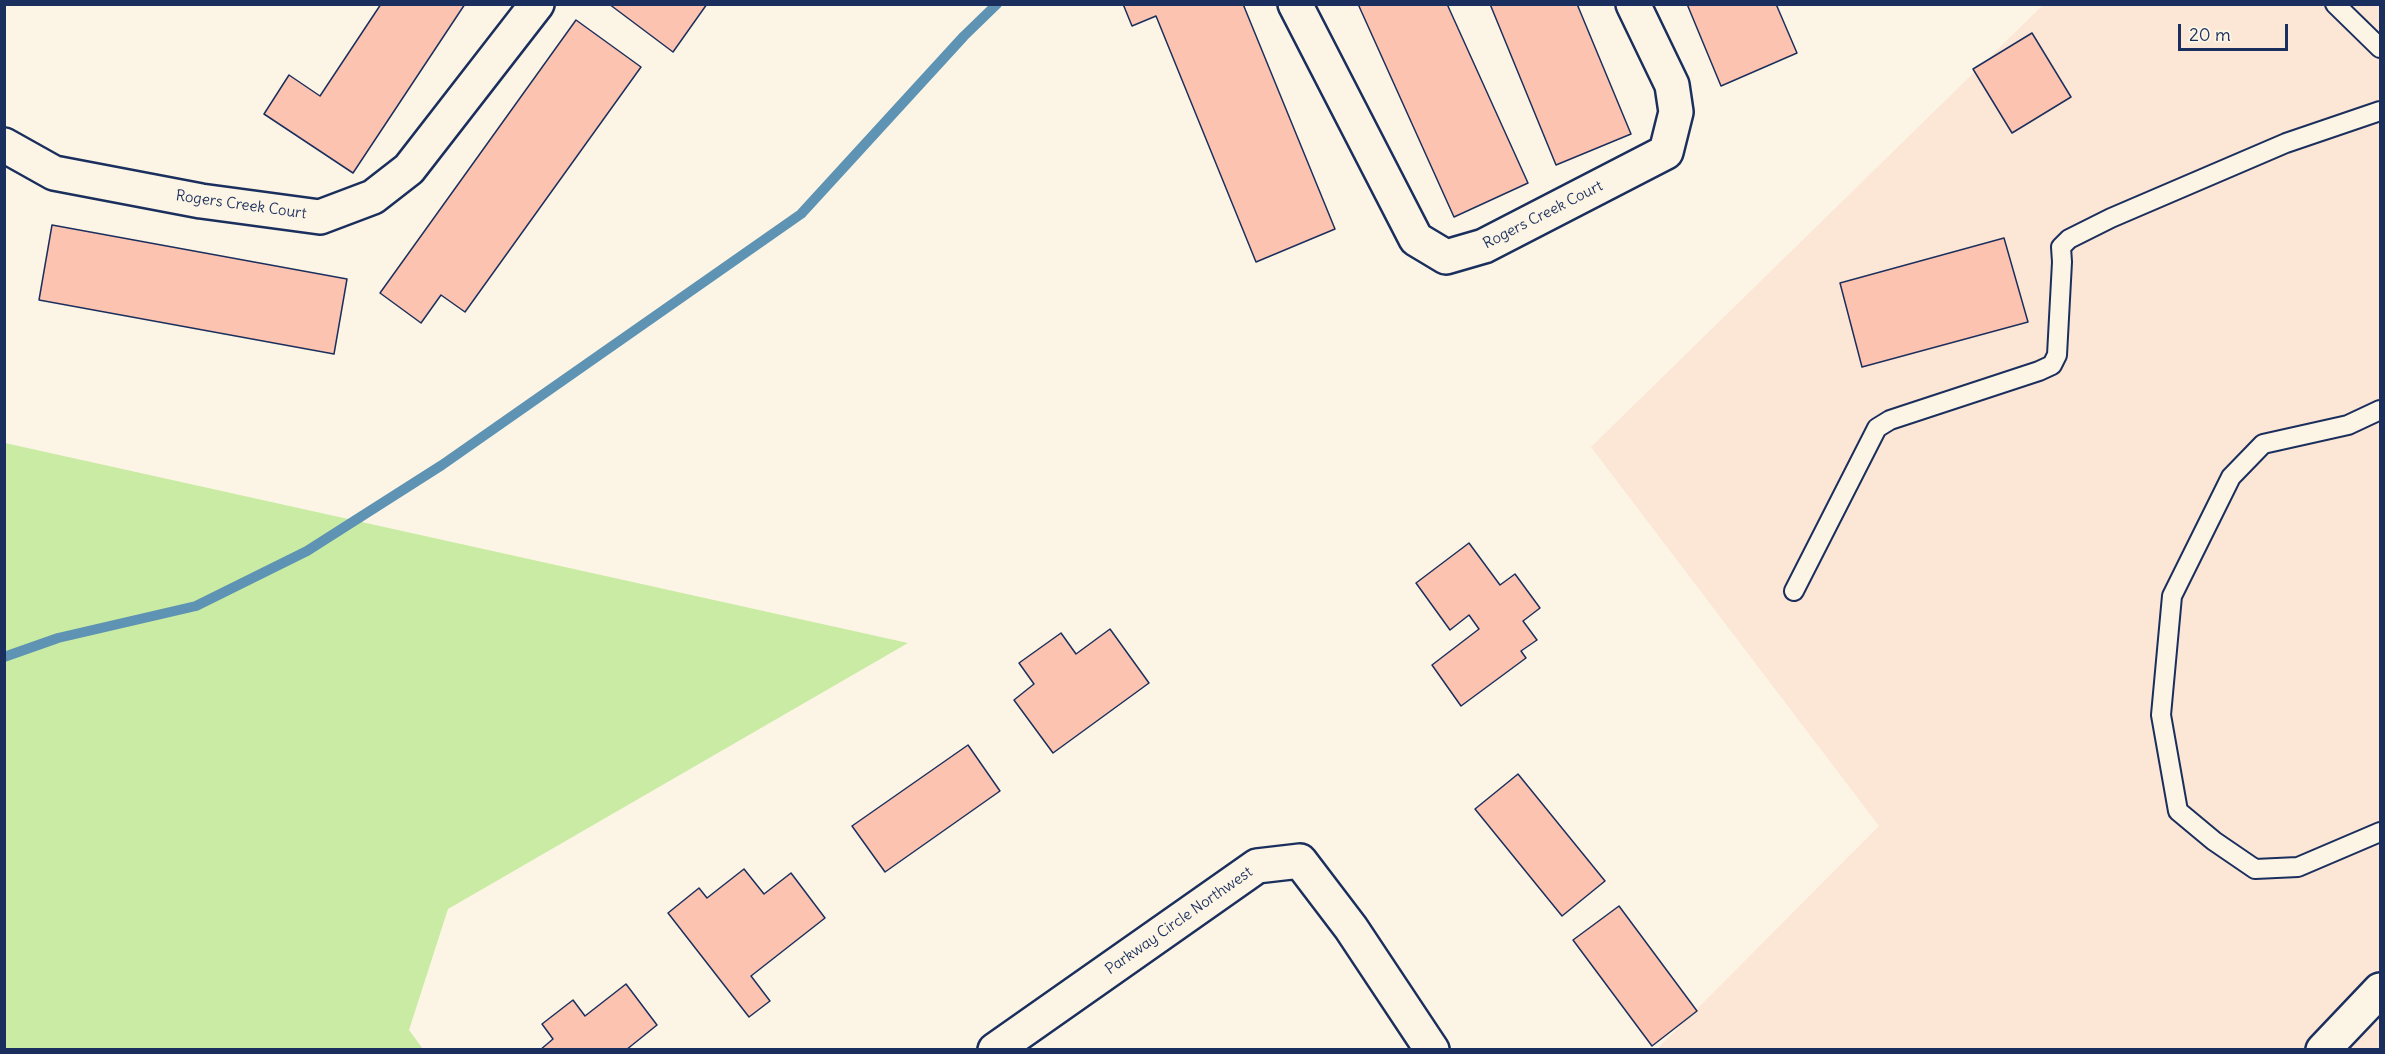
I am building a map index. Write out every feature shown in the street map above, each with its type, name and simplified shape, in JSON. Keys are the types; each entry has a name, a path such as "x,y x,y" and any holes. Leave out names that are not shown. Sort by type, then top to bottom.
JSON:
{"street":[{"name":"Rogers Creek Court","path":"4,145 54,173 201,201 320,217 373,197 409,169 537,4"},
{"name":"Rogers Creek Court","path":"1295,4 1416,239 1446,257 1484,246 1666,152 1676,112 1672,85 1633,4"},
{"name":"Parkway Circle Northwest","path":"994,1050 1257,866 1300,861 1351,928 1432,1050"},
{"path":"2323,1050 2380,990"}],"lane":[{"path":"2335,4 2380,48"},
{"path":"1794,591 1876,428 1890,420 2052,365 2057,355 2061,247 2069,239 2111,218 2286,143 2380,111"},
{"path":"2377,417 2263,444 2231,477 2172,596 2161,714 2178,811 2214,841 2255,869 2298,867 2380,832"}],"shaded area":[{"path":"2043,5 2380,5 2380,1049 1657,1049 1879,826 1591,447"}],"green space":[{"path":"5,443 908,643 448,909 409,1030 423,1049 5,1049"}],"building":[{"path":"381,4 465,4 353,173 264,114 289,75 320,96"},
{"path":"609,4 707,4 673,52"},
{"path":"1123,4 1243,4 1335,229 1256,262 1156,16 1132,26"},
{"path":"1358,4 1447,4 1528,183 1454,217"},
{"path":"1490,4 1577,4 1631,134 1556,165"},
{"path":"1687,4 1776,4 1797,53 1721,86"},
{"path":"576,20 641,67 465,312 441,295 421,323 380,293"},
{"path":"2032,33 2071,97 2012,133 1973,69"},
{"path":"52,225 347,279 334,354 39,300"},
{"path":"2004,238 2028,322 1862,367 1840,283"},
{"path":"1469,543 1500,585 1515,574 1540,608 1523,621 1537,640 1521,651 1526,658 1461,706 1432,665 1479,629 1469,615 1450,630 1416,583"},
{"path":"1110,629 1149,683 1053,753 1014,700 1034,684 1019,663 1061,633 1076,654"},
{"path":"968,745 1000,791 885,872 852,826"},
{"path":"1518,774 1605,881 1562,916 1475,809"},
{"path":"744,869 764,894 791,873 825,918 751,976 770,1001 749,1017 668,913 699,888 707,898"},
{"path":"1619,906 1697,1011 1652,1046 1573,940"},
{"path":"626,984 657,1025 626,1050 540,1050 553,1039 542,1024 573,1000 585,1016"}],"waterway":[{"path":"4,657 58,638 196,606 307,551 442,465 801,214 964,36 997,4"}]}
